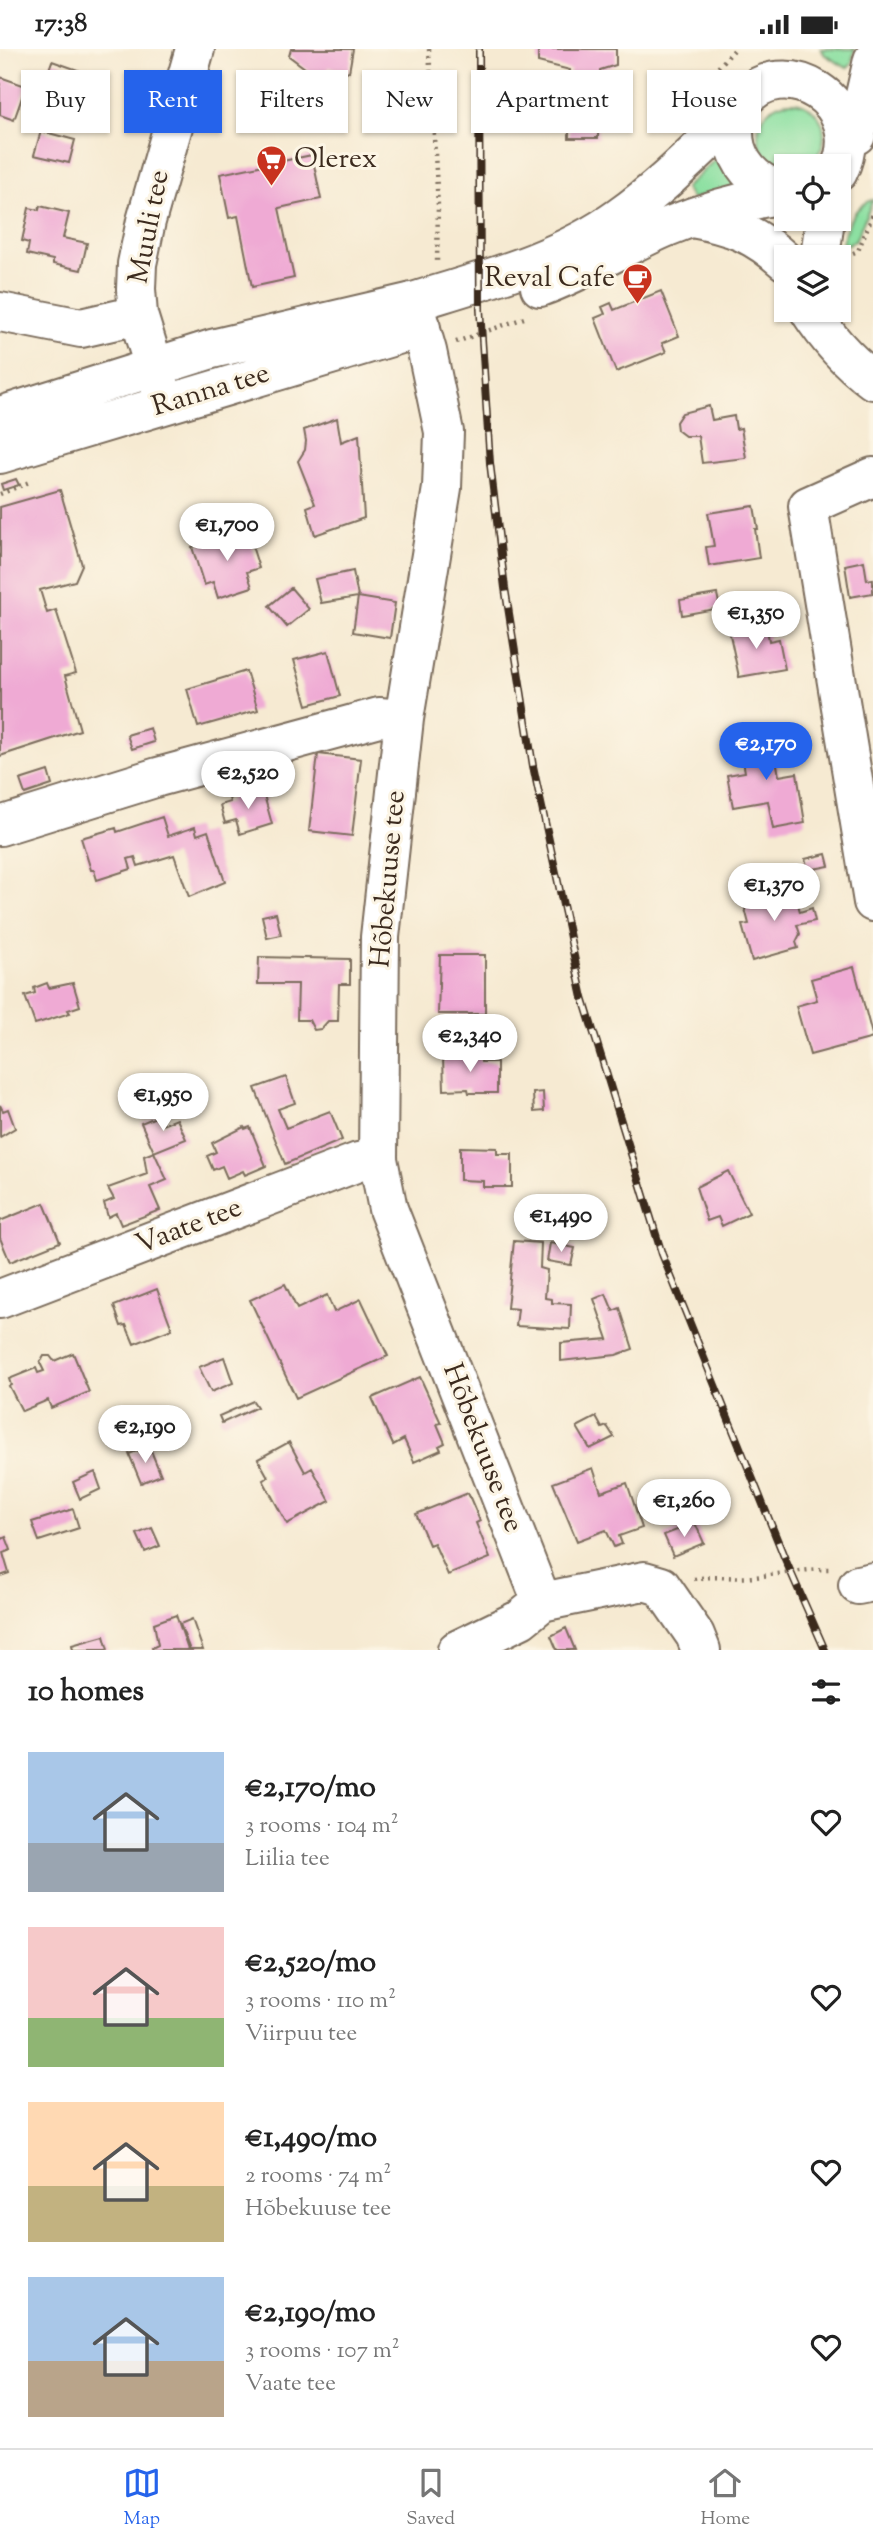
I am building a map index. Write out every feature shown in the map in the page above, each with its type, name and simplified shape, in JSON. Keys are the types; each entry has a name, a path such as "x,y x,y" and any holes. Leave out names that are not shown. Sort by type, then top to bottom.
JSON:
{"street":[{"name":"Muuli tee","path":"166,404 138,315 136,276 144,232 195,49"},
{"path":"761,81 796,49"},
{"path":"853,165 873,59"},
{"path":"766,78 781,72 797,71 813,74 832,84 846,101 854,121 853,165"},
{"path":"420,327 620,217 662,184 716,133"},
{"path":"735,133 734,142 769,188 781,245"},
{"path":"420,327 565,278 665,228 769,188"},
{"path":"692,218 719,222 746,232 774,251"},
{"path":"0,311 81,328 138,315"},
{"path":"817,322 842,354 873,380"},
{"path":"839,322 848,339 873,371"},
{"name":"Ranna tee","path":"0,416 154,365 225,346 420,327"},
{"name":"Ranna tee","path":"0,454 420,327"},
{"name":"Hõbekuuse tee","path":"420,327 444,432 442,488 404,719 380,937 378,1159 388,1209 542,1602"},
{"path":"873,477 808,506 860,737 873,902"},
{"path":"0,826 158,777 366,720 379,717 404,719"},
{"name":"Vaate tee","path":"0,1299 358,1162 378,1159"},
{"path":"457,1650 521,1619 542,1602 644,1581 661,1586 695,1635 701,1650"}],"path":[{"path":"429,49 438,206 437,269"},
{"path":"715,70 735,49"},
{"path":"851,253 858,251 873,214"},
{"path":"420,327 539,313"},
{"path":"661,1586 713,1575 752,1577 801,1569 838,1570 865,1584"}],"green space":[{"path":"821,49 855,49 851,65 847,68 825,55"},
{"path":"791,102 804,105 814,112 823,129 823,141 817,154 774,154 774,163 761,148 758,135 761,133 761,122 768,112 778,105"},
{"path":"719,156 737,185 692,199 685,188"},
{"path":"873,200 855,241 842,245 846,231 851,231 851,218 867,202"}],"building":[{"path":"291,49 353,49 349,72 329,67 328,70 308,70 289,56"},
{"path":"538,49 616,49 616,65 600,70 570,70 538,62"},
{"path":"52,61 78,70 49,70"},
{"path":"0,77 21,84 21,100 14,120 0,115"},
{"path":"40,133 75,140 69,163 34,155"},
{"path":"569,133 598,133 598,138 569,138"},
{"path":"312,155 321,199 279,208 294,278 252,287 238,216 229,218 220,174"},
{"path":"40,206 69,213 63,238 87,243 81,270 53,264 53,260 27,254 29,243 22,241 29,208 39,210"},
{"path":"661,291 679,336 662,343 666,352 616,372 595,318 605,314 602,307 611,303 614,310"},
{"path":"709,406 712,420 734,416 736,429 741,428 746,458 702,463 698,436 685,436 677,430 676,422 682,413"},
{"path":"337,418 341,442 359,435 364,518 315,535 307,507 315,504 298,461 305,450 304,430"},
{"path":"16,479 19,485 3,490 1,484"},
{"path":"60,490 82,565 75,581 40,590 47,613 56,610 76,673 65,676 80,730 0,756 0,507"},
{"path":"754,506 759,558 709,566 706,547 714,546 708,513"},
{"path":"247,530 259,568 247,572 252,587 218,598 213,582 204,585 192,547"},
{"path":"864,561 867,580 873,579 873,593 850,597 845,565"},
{"path":"353,571 358,597 321,603 315,579"},
{"path":"291,588 309,609 287,627 269,606"},
{"path":"717,594 720,608 682,615 680,600"},
{"path":"358,597 395,603 390,638 353,632"},
{"path":"766,622 769,641 779,639 785,669 739,677 729,630"},
{"path":"328,651 340,696 307,705 294,660"},
{"path":"246,671 258,710 198,727 187,689"},
{"path":"150,728 154,742 132,749 127,735"},
{"path":"771,730 779,776 797,773 805,823 773,829 768,801 733,807 727,775 745,772 739,736"},
{"path":"318,754 361,759 352,836 309,831"},
{"path":"48,771 52,785 25,794 20,780"},
{"path":"262,788 272,824 240,834 236,820 225,823 220,805 230,802 229,798"},
{"path":"162,817 168,836 195,827 197,835 208,831 225,882 189,897 174,855 138,866 135,857 128,859 131,869 97,880 81,838 116,828 117,832"},
{"path":"826,854 829,866 808,870 805,859"},
{"path":"794,887 800,912 812,908 815,921 797,925 800,934 796,942 798,948 752,961 742,925 749,924 743,901"},
{"path":"276,913 281,935 267,938 262,916"},
{"path":"440,955 485,955 485,1014 438,1014"},
{"path":"259,957 350,959 350,984 339,984 338,1021 328,1021 321,1029 314,1030 309,1020 297,1020 298,984 258,984"},
{"path":"854,967 873,1038 810,1055 796,1006 817,1000 811,979"},
{"path":"47,983 49,988 73,983 80,1006 68,1010 70,1013 35,1024 25,996 35,993 34,988"},
{"path":"443,1056 481,1056 481,1062 497,1062 497,1093 469,1093 468,1089 444,1090"},
{"path":"286,1077 295,1103 278,1109 286,1128 330,1111 342,1140 285,1164 255,1088"},
{"path":"543,1092 544,1111 534,1112 533,1093"},
{"path":"0,1105 3,1111 8,1109 15,1128 0,1137"},
{"path":"158,1116 162,1125 177,1119 186,1139 154,1152 141,1123"},
{"path":"244,1127 250,1127 266,1166 245,1175 243,1171 227,1178 222,1166 213,1170 207,1156 216,1152 212,1143"},
{"path":"460,1147 497,1148 497,1154 512,1154 512,1187 483,1187 483,1181 460,1180"},
{"path":"154,1152 167,1180 150,1187 160,1210 121,1225 116,1213 108,1217 104,1203 114,1199 108,1188 147,1174 144,1156"},
{"path":"728,1171 749,1213 722,1226 718,1217 707,1221 696,1187"},
{"path":"44,1203 60,1242 10,1262 0,1238 0,1221"},
{"path":"514,1241 541,1243 540,1268 547,1270 545,1298 552,1299 552,1303 571,1304 570,1329 516,1326 518,1309 507,1308"},
{"path":"550,1243 575,1248 571,1265 547,1261"},
{"path":"285,1284 297,1309 327,1295 334,1312 361,1299 388,1356 296,1398 250,1300"},
{"path":"157,1289 172,1329 134,1344 126,1325 121,1326 114,1306"},
{"path":"606,1294 613,1311 620,1308 633,1349 616,1355 561,1361 561,1343 608,1339 594,1299"},
{"path":"73,1353 89,1392 51,1408 48,1400 22,1411 9,1386 9,1379 36,1368 38,1373 44,1371 40,1363 44,1356 50,1356 54,1361"},
{"path":"224,1357 233,1383 211,1392 199,1367"},
{"path":"420,1377 441,1423 437,1424 445,1443 439,1446 441,1450 414,1462 404,1439 393,1445 372,1398"},
{"path":"253,1401 257,1407 222,1423 219,1416"},
{"path":"596,1417 602,1428 607,1426 614,1437 590,1449 577,1427"},
{"path":"289,1442 305,1472 312,1468 330,1501 287,1524 263,1480 268,1477 258,1459"},
{"path":"149,1446 161,1475 141,1483 129,1454"},
{"path":"593,1468 601,1492 627,1483 642,1528 619,1536 622,1544 614,1547 606,1530 577,1541 553,1483"},
{"path":"95,1472 101,1489 80,1499 73,1482"},
{"path":"468,1493 480,1521 476,1523 490,1558 448,1575 434,1543 429,1545 416,1514"},
{"path":"73,1509 79,1528 39,1541 32,1522"},
{"path":"695,1523 704,1543 673,1556 664,1535"},
{"path":"152,1528 160,1546 145,1552 137,1534"},
{"path":"6,1537 11,1550 3,1553 9,1573 0,1576 0,1540"},
{"path":"176,1615 188,1650 153,1650 152,1648 158,1645 154,1623"},
{"path":"192,1619 203,1650 190,1650 180,1624"},
{"path":"566,1628 575,1650 557,1650 551,1636"},
{"path":"104,1636 108,1650 73,1650 72,1645"}],"railway":[{"path":"479,49 480,309 490,463 505,588 533,766 583,998 662,1254 785,1559 825,1650"}],"place":[{"name":"Olerex","path":"271,187"},
{"name":"Reval Cafe","path":"638,306"}]}
